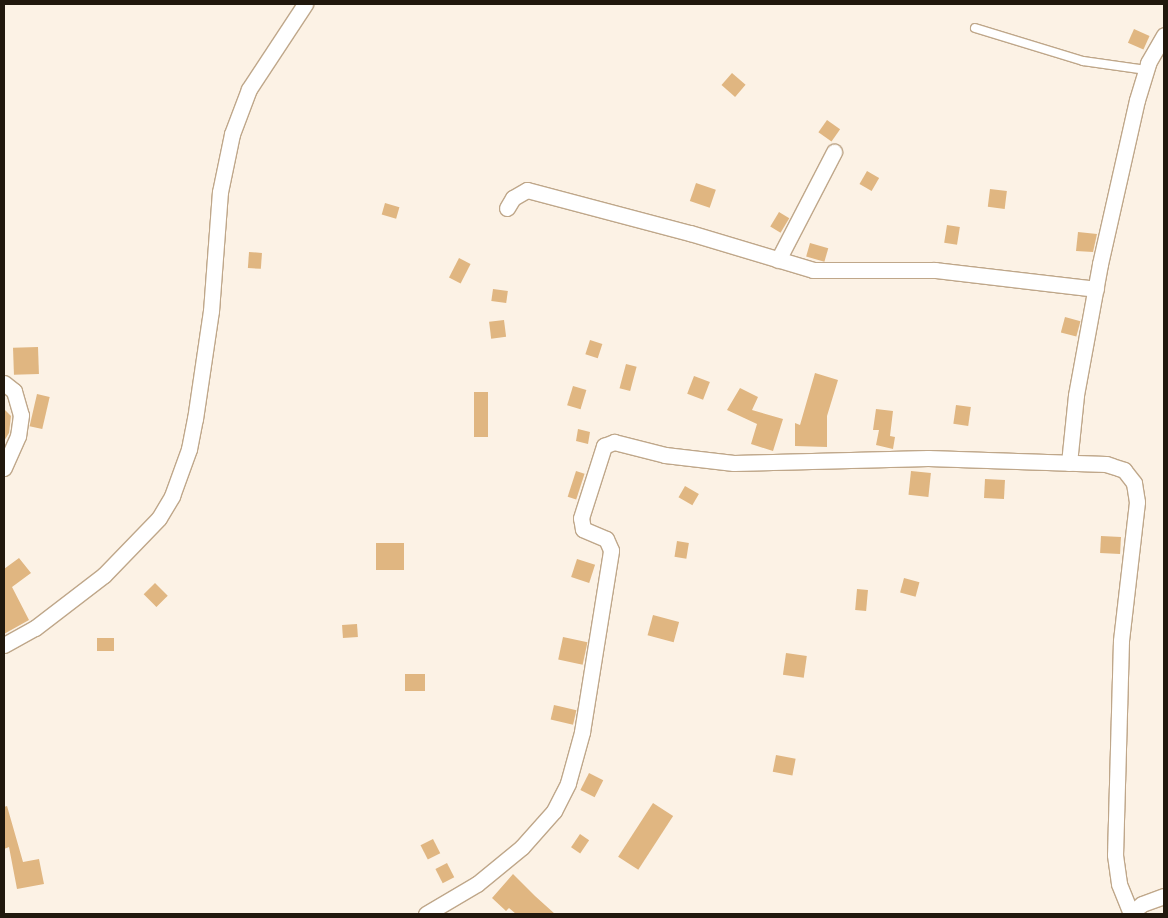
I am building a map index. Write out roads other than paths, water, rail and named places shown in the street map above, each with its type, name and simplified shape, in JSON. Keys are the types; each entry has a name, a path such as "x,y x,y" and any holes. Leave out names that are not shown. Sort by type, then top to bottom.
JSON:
{"street":[{"path":"4,645 34,628 104,575 154,525 172,496 189,449 193,426 210,311 220,192 232,134 253,82 305,4"},
{"path":"1069,463 1076,395 1096,289 1146,70 1164,35"},
{"path":"778,260 834,152"},
{"path":"508,208 520,192 534,191 826,272 866,268 935,270 1096,289"},
{"path":"4,383 14,391 21,415 18,436 4,468"},
{"path":"426,914 477,884 522,847 554,811 576,765 611,550 606,539 583,529 581,518 601,454 608,443 734,463 928,458 1069,463 1117,467 1129,475 1136,491 1120,641 1114,855 1119,884 1130,914 1142,904 1164,896"}],"lane":[{"path":"975,28 1083,61 1146,70"}]}
